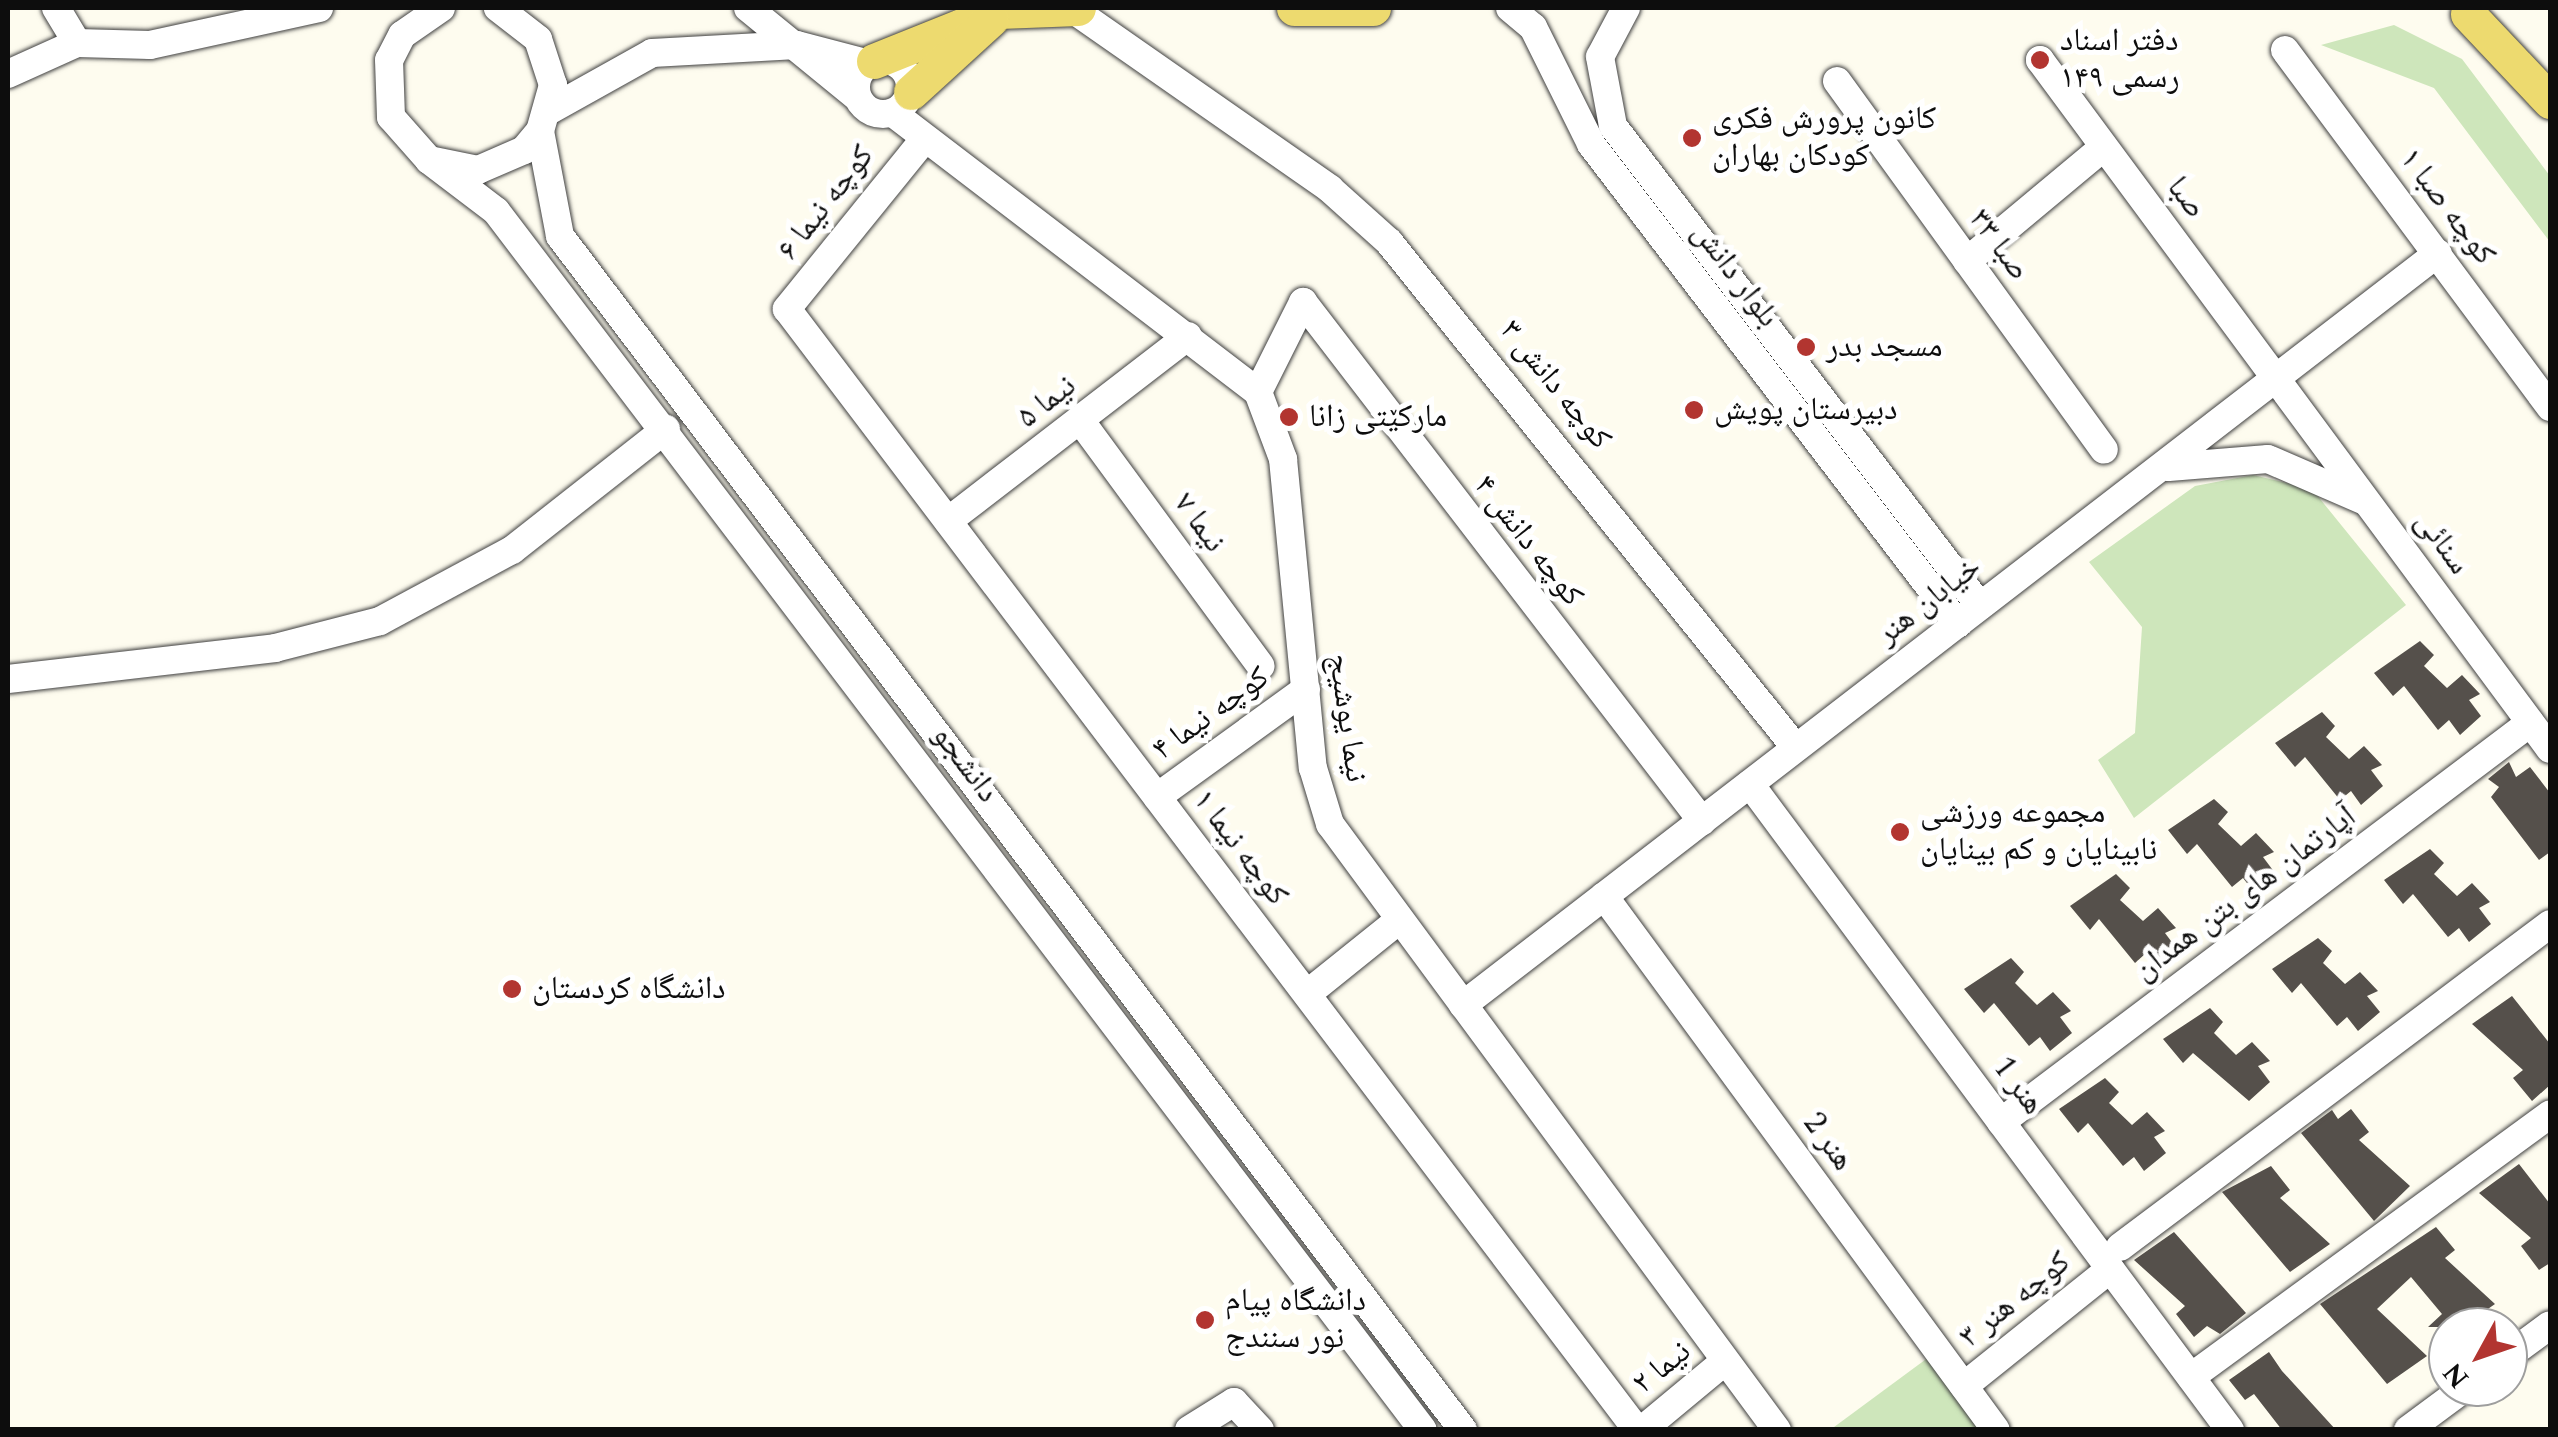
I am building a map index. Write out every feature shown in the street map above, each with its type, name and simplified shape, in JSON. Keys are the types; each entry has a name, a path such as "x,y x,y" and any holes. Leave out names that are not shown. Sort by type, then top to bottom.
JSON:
{"main road":[{"path":"871,63 998,9 1075,8"},
{"path":"1294,8 1373,8"},
{"path":"902,103 998,9"},
{"path":"2467,10 2548,92"}],"street":[{"path":"56,8 77,42"},
{"path":"8,74 77,42 150,44 319,8"},
{"path":"499,8 518,8"},
{"name":"دانشجو","path":"499,8 538,39 551,73 545,120 560,236 1463,1430"},
{"path":"748,8 857,97 866,109 902,103"},
{"name":"کوچه دانش ۳","path":"1075,8 1215,112 1330,189 1389,242 1796,748"},
{"name":"بلوار دانش","path":"1510,8 1533,27 1591,144 1969,615"},
{"name":"بلوار دانش","path":"1626,8 1600,57 1614,126 1969,615"},
{"name":"دانشجو","path":"424,10 402,35 385,89 398,130 429,160 496,210 1423,1430"},
{"path":"429,160 453,168 502,164 545,120 652,53 797,46 901,66 902,103 922,142 1188,336 1258,392"},
{"name":"کوچه صبا ۱","path":"2286,50 2550,406"},
{"name":"صبا","path":"2040,60 2276,378"},
{"path":"857,97 871,63"},
{"name":"۳۳ صبا","path":"1837,81 2104,450"},
{"path":"1591,144 1614,126"},
{"name":"کوچه نیما ۶","path":"786,308 922,142"},
{"path":"1967,260 2104,147"},
{"name":"خیابان هنر","path":"1463,1005 2438,253"},
{"name":"کوچه دانش ۴","path":"1258,392 1303,302 1702,821"},
{"name":"کوچه نیما ۱","path":"786,308 1640,1430"},
{"name":"نیما ۵","path":"948,522 1188,336"},
{"name":"سنائی","path":"2276,378 2550,749"},
{"name":"نیما یوشیج","path":"1258,392 1285,469 1306,689 1330,824 1777,1430"},
{"name":"نیما ۷","path":"1080,420 1260,666"},
{"path":"8,679 275,648 380,621 512,550 666,429"},
{"path":"2158,470 2212,456 2268,458 2373,505"},
{"name":"کوچه نیما ۴","path":"1157,797 1306,689"},
{"name":"آپارتمان های بتن همدان","path":"2001,1122 2530,723"},
{"name":"هنر 1","path":"1750,784 2001,1122 2115,1258 2190,1377 2230,1430"},
{"name":"هنر 2","path":"1604,896 1996,1430"},
{"path":"1307,994 1399,920"},
{"name":"کوچه هنر ۳","path":"1964,1386 2115,1258 2550,924"},
{"path":"2190,1377 2550,1114"},
{"path":"2528,1341 2550,1325"},
{"name":"نیما ۲","path":"1640,1430 1726,1361"},
{"path":"1188,1430 1234,1402 1260,1430"},
{"path":"2424,1425 2444,1407"}],"green space":[{"path":"2394,25 2462,59 2550,176 2550,242 2434,88 2321,45"},
{"path":"2253,475 2312,489 2406,605 2134,818 2098,760 2135,733 2142,627 2089,562 2195,486"},
{"path":"1933,1354 1988,1430 1830,1430"}],"building":[{"path":"2420,641 2434,655 2424,666 2447,688 2462,675 2480,694 2469,700 2481,716 2460,735 2449,720 2438,730 2404,686 2393,696 2374,673"},
{"path":"2322,712 2335,726 2326,737 2349,759 2364,746 2382,765 2371,770 2383,786 2361,805 2351,791 2340,800 2305,757 2295,767 2275,743"},
{"path":"2509,762 2516,777 2530,767 2550,793 2550,852 2539,860 2491,797 2499,787 2488,779"},
{"path":"2214,799 2228,812 2218,824 2241,846 2256,833 2274,852 2263,857 2275,873 2254,892 2243,878 2232,887 2197,844 2187,854 2168,830"},
{"path":"2430,849 2444,863 2434,874 2457,896 2472,883 2490,902 2479,908 2491,924 2469,942 2459,928 2448,937 2413,894 2403,904 2384,880"},
{"path":"2116,874 2130,888 2120,900 2143,921 2158,908 2176,928 2165,933 2177,949 2156,968 2145,954 2135,963 2099,919 2090,930 2070,906"},
{"path":"2318,938 2332,951 2323,963 2345,984 2360,972 2378,991 2367,996 2380,1012 2358,1031 2347,1017 2337,1026 2301,983 2292,993 2272,969"},
{"path":"2011,958 2024,972 2015,983 2037,1005 2053,992 2071,1011 2060,1017 2072,1033 2050,1051 2040,1037 2029,1046 1994,1003 1984,1013 1964,989"},
{"path":"2512,996 2550,1044 2550,1085 2532,1101 2513,1078 2523,1070 2472,1024"},
{"path":"2210,1008 2223,1022 2214,1033 2236,1055 2252,1042 2270,1061 2258,1066 2270,1082 2249,1101 2193,1053 2183,1063 2163,1039"},
{"path":"2105,1078 2119,1092 2109,1103 2132,1125 2147,1112 2165,1131 2154,1137 2166,1153 2144,1171 2134,1157 2123,1166 2088,1123 2078,1133 2059,1109"},
{"path":"2351,1109 2369,1132 2359,1140 2410,1186 2374,1221 2301,1133 2332,1110 2338,1119"},
{"path":"2519,1164 2550,1204 2550,1263 2539,1270 2521,1246 2531,1238 2479,1193"},
{"path":"2271,1166 2290,1190 2280,1198 2330,1244 2290,1272 2222,1192"},
{"path":"2436,1227 2455,1250 2445,1258 2495,1304 2436,1307 2411,1277 2377,1309 2427,1356 2387,1384 2320,1304"},
{"path":"2174,1232 2246,1313 2220,1334 2207,1326 2194,1337 2176,1314 2185,1306 2134,1260"},
{"path":"2269,1352 2336,1430 2282,1430 2254,1394 2245,1400 2229,1380"}],"place":[{"name":"دفتر اسناد رسمی ۱۴۹","path":"2040,60"},
{"name":"کانون پرورش فکری کودکان بهاران","path":"1692,138"},
{"name":"مسجد بدر","path":"1806,347"},
{"name":"دبیرستان پویش","path":"1694,410"},
{"name":"مارکێتی زانا","path":"1289,417"},
{"name":"مجموعه ورزشی نابینایان و کم بینایان","path":"1900,832"},
{"name":"دانشگاه کردستان","path":"512,989"},
{"name":"دانشگاه پیام نور سنندج","path":"1205,1320"}]}
